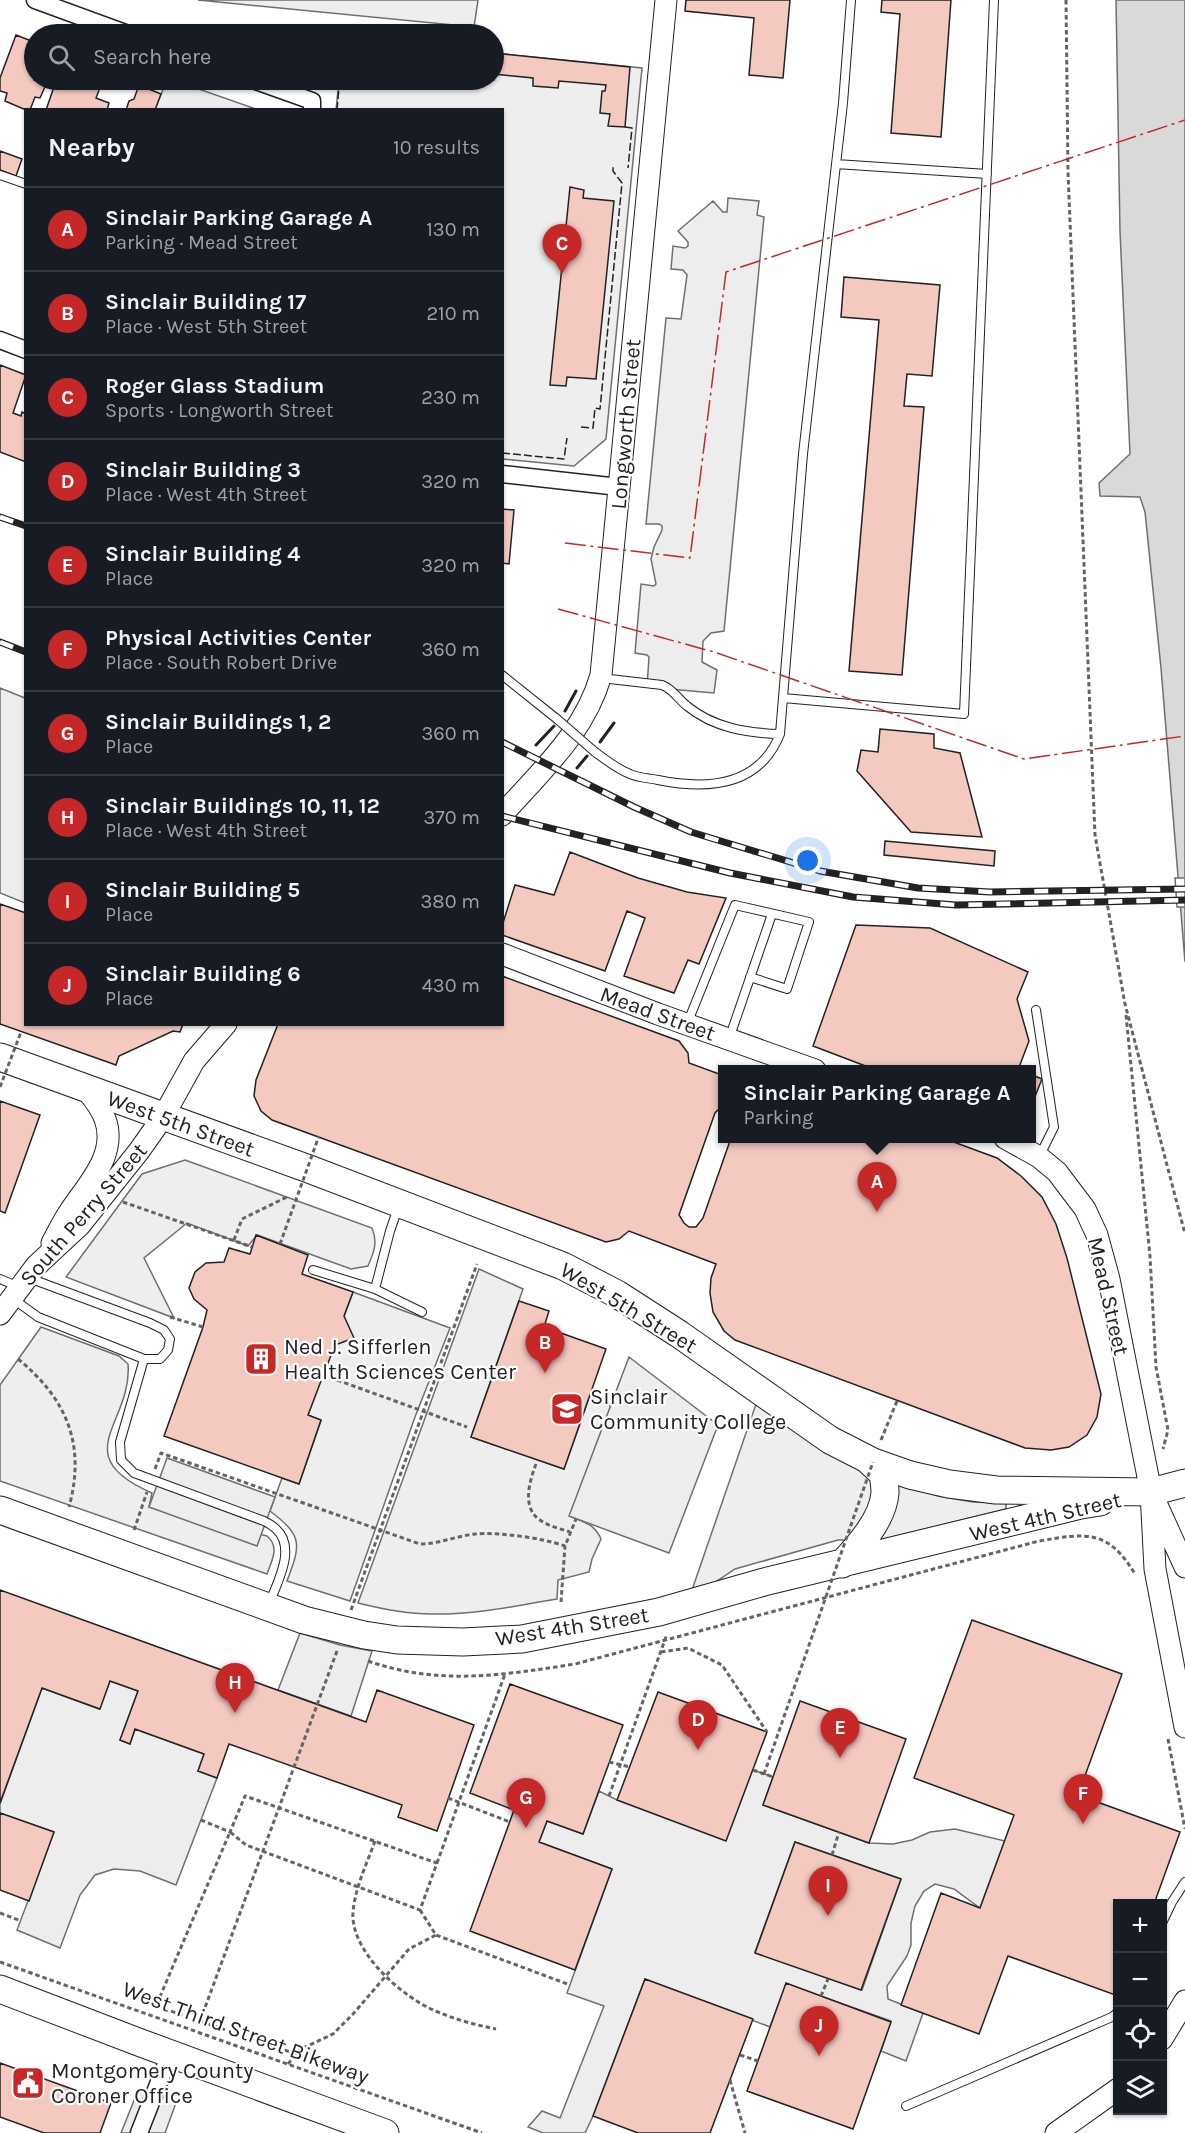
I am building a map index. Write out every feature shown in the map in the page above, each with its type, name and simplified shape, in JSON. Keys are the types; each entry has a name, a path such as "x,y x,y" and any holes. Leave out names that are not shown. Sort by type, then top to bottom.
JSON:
{"main road":[{"name":"West 5th Street","path":"0,1057 540,1256 617,1294 707,1353 800,1421 830,1440 870,1460 910,1475 949,1484 996,1490 1151,1492 1185,1483"},
{"path":"842,1564 859,1547 873,1526 885,1494 883,1474 870,1460"},
{"name":"West 4th Street","path":"0,1510 304,1620 364,1635 397,1640 463,1642 522,1639 677,1608 765,1582 1081,1505 1151,1492"},
{"path":"0,1989 386,2133"}],"street":[{"path":"35,0 101,24"},
{"name":"Longworth Street","path":"504,813 583,720 596,693 600,678 666,0"},
{"path":"277,90 312,105"},
{"path":"0,340 24,349"},
{"path":"504,474 619,487"},
{"name":"Mead Street","path":"504,955 800,1065"},
{"name":"South Perry Street","path":"12,1291 86,1218 163,1117 194,1061 224,1026"},
{"path":"44,1257 68,1214 104,1160 107,1148 108,1132 105,1120 98,1104 85,1088"},
{"name":"Mead Street","path":"1014,1143 1039,1157 1057,1172 1085,1209 1097,1235 1109,1279 1151,1492"},
{"path":"1151,1492 1185,1567"},
{"path":"1151,1492 1155,1569 1176,1731"},
{"path":"1167,2031 1185,2001"},
{"path":"139,2133 170,2054"},
{"path":"1056,2133 1113,2093"}],"lane":[{"path":"504,677 595,752 632,775 680,784 706,786 743,776 763,763 775,748 780,734 803,454 836,164 851,0"},
{"path":"783,698 964,714 994,0"},
{"path":"836,164 987,174"},
{"path":"0,175 24,183"},
{"path":"600,678 669,687 688,707 731,729 780,734"},
{"path":"687,1024 735,905 809,922 787,989 750,977"},
{"path":"729,1039 772,914"},
{"path":"1036,1010 1054,1127 1039,1157"},
{"path":"375,1289 399,1204"},
{"path":"313,1270 375,1289 422,1312"},
{"path":"12,1291 150,1323 164,1330 170,1339 168,1350 160,1359 144,1359 38,1317 12,1291"},
{"path":"144,1359 120,1442 122,1460 134,1473 264,1521 278,1529 285,1544 286,1559 268,1607"},
{"path":"1167,1912 1185,1882"},
{"path":"906,2106 1113,2016"}],"path":[{"path":"1066,0 1068,172 1095,835 1125,1004 1150,1256 1156,1367 1168,1430 1163,1450"},
{"path":"1125,1004 1185,1234"},
{"path":"0,1087 21,1032"},
{"path":"280,1244 319,1136"},
{"path":"234,1240 242,1219 289,1196"},
{"path":"118,1201 252,1247"},
{"path":"350,1612 477,1264"},
{"path":"18,1359 41,1380 57,1400 72,1435 76,1457 75,1484 69,1507"},
{"path":"323,1375 467,1426"},
{"path":"764,1774 870,1460 897,1401"},
{"path":"134,1530 161,1453 420,1544 431,1544 477,1534 529,1539 565,1546"},
{"path":"536,1464 528,1495 534,1516 540,1521 570,1532"},
{"path":"561,1602 565,1546 576,1519"},
{"path":"369,1661 402,1672 438,1677 470,1678 575,1664 1040,1541 1070,1536 1089,1535 1114,1546 1128,1563 1139,1582"},
{"path":"609,1796 677,1608"},
{"path":"200,2021 339,1645"},
{"path":"661,1652 688,1648 722,1665 767,1732"},
{"path":"420,1910 505,1674"},
{"path":"1176,1731 1185,1829"},
{"path":"609,1762 630,1767"},
{"path":"753,1770 773,1777"},
{"path":"296,2054 156,2006 245,1796 437,1863"},
{"path":"448,1798 510,1822"},
{"path":"201,1820 230,1832 246,1845 420,1910 436,1935 570,1985"},
{"path":"832,1855 839,1832"},
{"path":"375,1841 359,1887 353,1913 357,1933 366,1954 385,1976 436,2012 496,2029"},
{"path":"0,1913 21,1921"},
{"path":"288,2064 299,2050 333,2034 409,1949 436,1935"},
{"name":"West Third Street Bikeway","path":"0,1962 482,2133"},
{"path":"821,1996 828,1978"},
{"path":"740,2055 758,2061"},
{"path":"730,2080 745,2133"}],"shaded area":[{"path":"198,0 478,0 474,24 443,24"},
{"path":"1116,0 1185,0 1185,962 1161,668 1145,512 1140,497 1100,496 1099,483 1130,454 1120,231"},
{"path":"504,54 642,68 606,439 574,466 504,459 504,108 336,108 338,90 504,90"},
{"path":"163,90 202,90 253,108 155,108"},
{"path":"728,198 759,201 757,215 764,217 724,631 711,633 703,641 702,662 717,670 714,693 647,687 649,657 635,653 641,584 654,586 656,584 651,559 662,530 659,524 646,524 666,318 681,319 687,275 683,270 671,269 673,246 685,248 688,246 688,242 678,231 713,201 723,212 727,212"},
{"path":"0,688 24,698 24,903 0,893"},
{"path":"185,1160 372,1228 375,1238 368,1266 351,1269 257,1235 248,1246 187,1223 144,1258 174,1318 66,1277 142,1174"},
{"path":"479,1269 523,1289 471,1437 564,1469 589,1398 611,1406 570,1516 592,1527 601,1539 589,1572 558,1580 557,1599 494,1610 447,1614 403,1612 358,1603"},
{"path":"353,1292 450,1328 415,1417 350,1601 287,1581 295,1558 296,1542 289,1527 270,1511 282,1478 299,1484 321,1421 308,1415"},
{"path":"41,1327 119,1356 128,1364 127,1385 109,1436 107,1451 112,1465 126,1479 152,1493 149,1507 267,1536 274,1549 267,1574 0,1481 0,1385"},
{"path":"629,1357 718,1425 669,1553 569,1516"},
{"path":"756,1404 899,1484 938,1496 973,1502 1006,1503 1006,1509 880,1540 838,1540 735,1569 711,1585 692,1590"},
{"path":"167,1458 275,1497 257,1546 149,1507"},
{"path":"300,1633 340,1645 372,1651 351,1716 278,1690"},
{"path":"110,1681 138,1691 120,1740 130,1744 135,1729 204,1754 198,1771 217,1778 176,1885 140,1871 114,1869 95,1875 80,1895 60,1948 17,1930 54,1832 0,1813 0,1804 42,1688 99,1709"},
{"path":"753,1770 773,1777 763,1805 869,1843 893,1844 912,1840 930,1832 955,1829 1005,1841 980,1908 954,1889 935,1884 924,1891 915,1906 911,1923 911,1945 907,1956 887,1986 888,1999 923,2013 906,2061 881,2051 891,2021 786,1984 770,2027 645,1979 585,2133 543,2133 528,2127 542,2111 560,2118 604,2006 567,1993 612,1869 539,1842 547,1821 583,1834 599,1791 617,1800","holes":["795,1842 901,1879 862,1990 755,1952"]},
{"path":"139,2088 176,2103 165,2133 121,2133"}],"pier":[{"path":"1175,878 1185,878 1185,907 1177,907"}],"building":[{"path":"686,0 790,0 783,78 749,75 754,18 685,11"},
{"path":"882,0 951,0 941,137 891,133 900,14 881,12"},
{"path":"16,35 24,38 24,90 44,90 40,98 35,97 31,108 24,109 5,101 7,93 0,91 0,78"},
{"path":"504,54 630,67 625,127 608,126 610,114 600,113 602,91 605,91 606,85 559,81 558,88 533,86 533,78 504,75"},
{"path":"53,90 99,90 96,98 109,103 108,108 47,108"},
{"path":"137,90 151,90 161,94 156,108 127,108 129,101 134,99"},
{"path":"0,151 22,159 16,176 0,170"},
{"path":"570,187 584,190 583,198 614,201 596,379 567,377 566,386 550,385"},
{"path":"844,277 940,285 932,376 907,374 904,406 924,407 902,675 849,671 879,320 841,317"},
{"path":"0,365 24,374 24,381 13,413 21,416 22,412 24,413 24,461 0,452"},
{"path":"504,509 514,510 509,564 504,563"},
{"path":"880,729 934,734 934,748 960,753 982,837 911,832 857,771 861,750 878,752"},
{"path":"885,841 995,851 994,866 884,855"},
{"path":"570,852 638,878 687,892 726,898 699,964 688,960 674,993 624,976 645,918 627,911 605,971 504,936 504,920 515,885 554,895"},
{"path":"0,904 24,912 24,1026 182,1026 180,1032 173,1031 119,1056 116,1065 0,1024"},
{"path":"856,925 930,928 1028,972 1017,999 1029,1041 1020,1065 863,1065 813,1046"},
{"path":"504,977 679,1041 688,1053 689,1063 718,1074 718,1110 679,1215 689,1227 696,1227 703,1218 729,1143 956,1143 997,1158 1021,1176 1042,1197 1056,1224 1067,1258 1101,1394 1097,1417 1087,1435 1069,1447 1051,1450 1025,1448 735,1340 724,1331 713,1312 710,1293 711,1278 716,1264 629,1231 619,1239 606,1242 272,1120 261,1111 254,1096 256,1080 277,1026 504,1026"},
{"path":"1036,1077 1042,1079 1036,1094"},
{"path":"0,1101 40,1115 5,1213 0,1211"},
{"name":"Ned J. Sifferlen Health Sciences Center","path":"256,1235 308,1255 302,1274 353,1292 344,1316 354,1338 335,1345 308,1415 321,1420 299,1484 164,1436 207,1310 194,1299 189,1288 195,1272 206,1263 224,1262 229,1248 250,1254"},
{"path":"519,1301 549,1311 544,1327 606,1349 564,1469 471,1437"},
{"path":"0,1590 366,1722 377,1690 474,1725 437,1831 398,1817 402,1805 229,1744 217,1778 198,1771 204,1754 135,1729 130,1744 120,1740 138,1691 110,1681 100,1709 42,1688 0,1803"},
{"path":"972,1620 1122,1674 1078,1795 1180,1832 1156,1899 1113,1899 1113,1994 1008,1956 979,2034 901,2005 941,1893 980,1908 1014,1815 914,1778"},
{"path":"510,1684 623,1725 583,1834 547,1821 539,1842 612,1869 575,1970 470,1931 514,1810 470,1793"},
{"path":"658,1692 767,1732 726,1841 617,1800"},
{"path":"800,1701 906,1739 869,1843 763,1805"},
{"path":"0,1813 54,1832 29,1901 0,1890"},
{"path":"795,1842 901,1879 861,1990 755,1953"},
{"path":"645,1979 753,2019 710,2133 638,2133 593,2116"},
{"path":"786,1983 891,2022 853,2129 747,2091"},
{"name":"Montgomery County Coroner Office","path":"0,2063 111,2103 100,2133 44,2133 0,2117"}],"railway":[{"path":"0,517 24,525"},
{"path":"0,642 24,651"},
{"path":"504,743 634,807 691,832 820,871 918,888 990,892 1185,889"},
{"path":"504,816 730,873 853,897 956,905 1185,900"}],"fence":[{"path":"337,108 339,90"},
{"path":"625,127 632,128 628,168"},
{"path":"581,427 593,428 595,408 600,409 622,183 613,171 613,166"},
{"path":"504,453 564,459 567,438"}],"wall":[{"path":"565,711 576,691"},
{"path":"600,742 614,723"},
{"path":"536,745 554,726"},
{"path":"577,768 587,756"}],"power":[{"path":"565,543 690,558 726,272 1185,120"},
{"path":"558,609 714,652 1024,759 1185,736"}],"place":[{"name":"Roger Glass Stadium","path":"562,274"},
{"name":"Sinclair Parking Garage A","path":"877,1212"},
{"name":"Ned J. Sifferlen Health Sciences Center","path":"261,1359"},
{"name":"Sinclair Building 17","path":"545,1373"},
{"name":"Sinclair Community College","path":"567,1409"},
{"name":"Sinclair Buildings 10, 11, 12","path":"235,1713"},
{"name":"Sinclair Building 3","path":"698,1750"},
{"name":"Sinclair Building 4","path":"840,1758"},
{"name":"Physical Activities Center","path":"1083,1824"},
{"name":"Sinclair Buildings 1, 2","path":"526,1828"},
{"name":"Sinclair Building 5","path":"828,1916"},
{"name":"Sinclair Building 6","path":"819,2056"},
{"name":"Montgomery County Coroner Office","path":"28,2083"}]}
